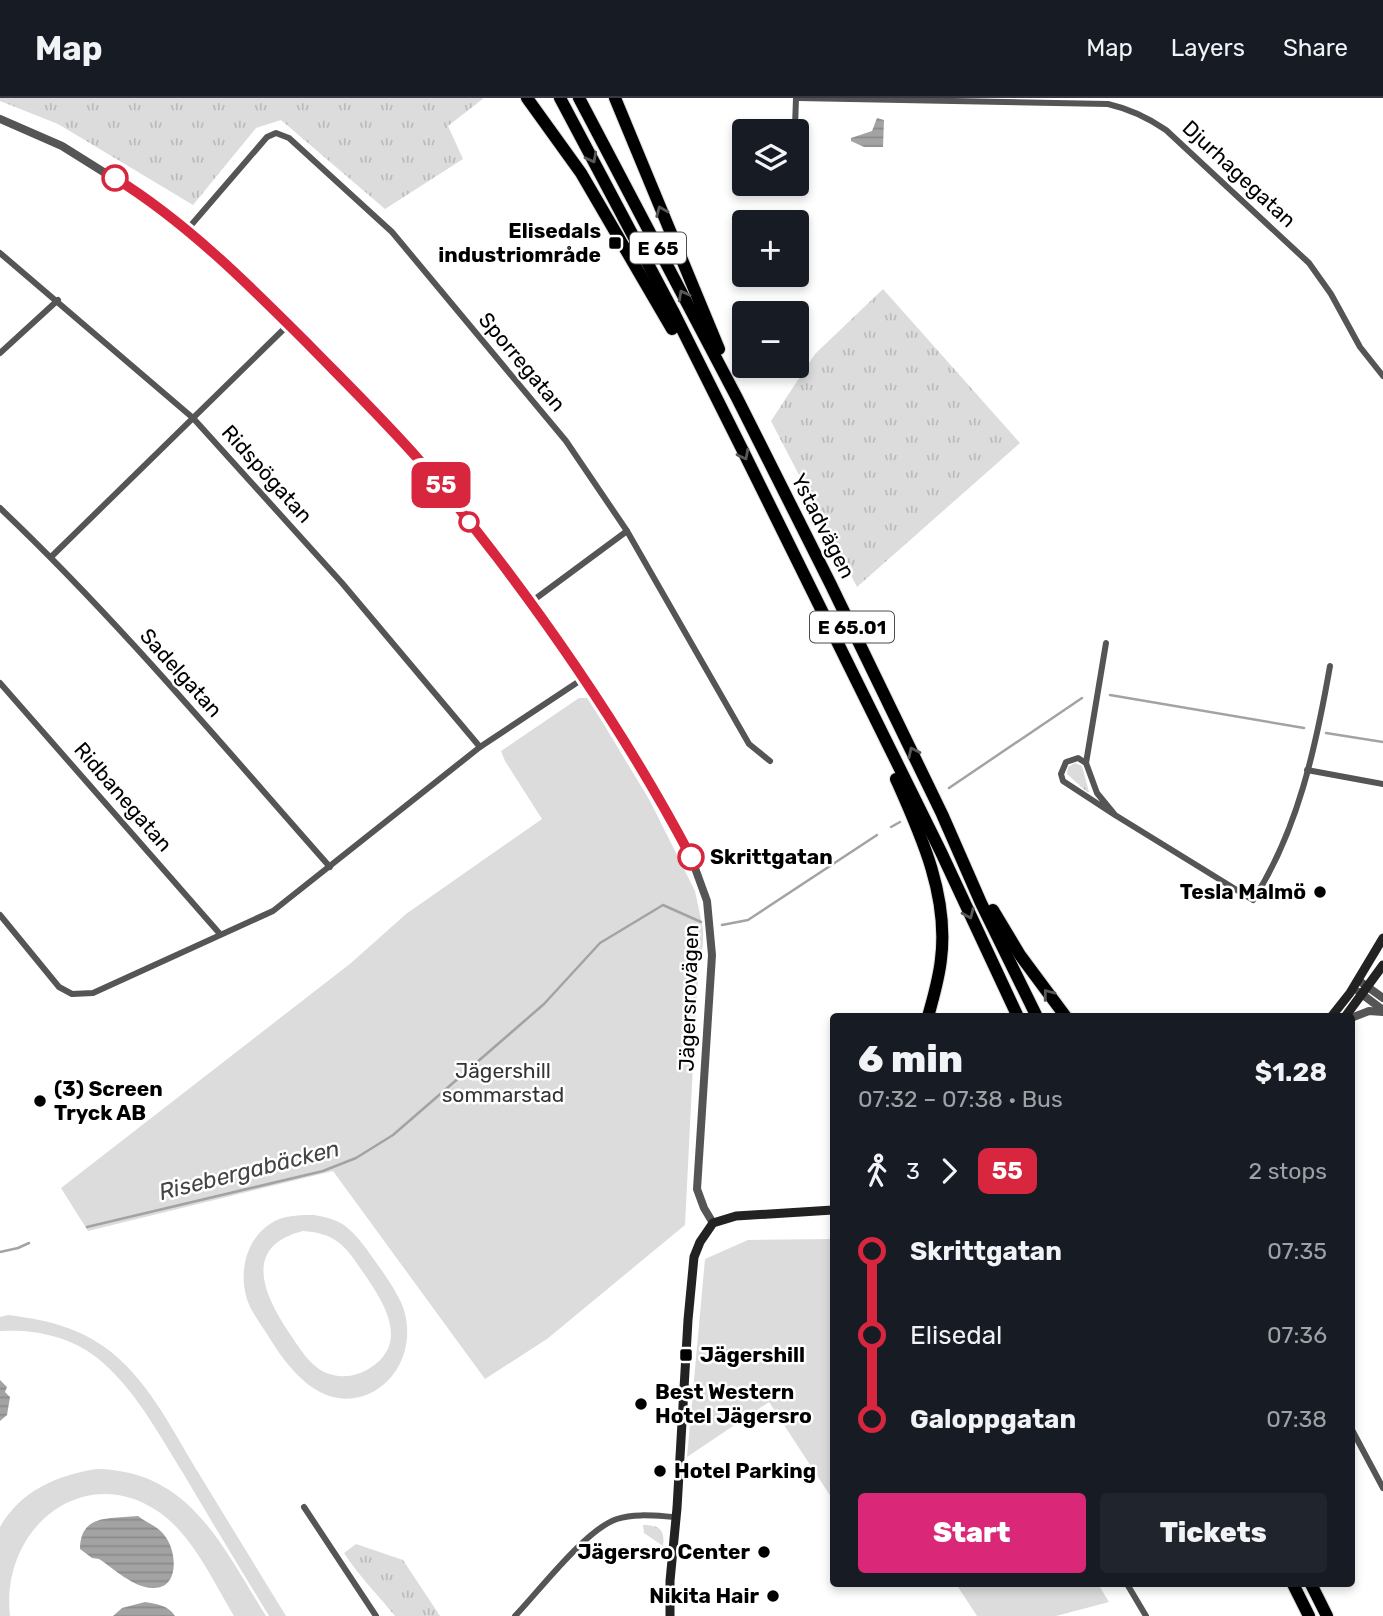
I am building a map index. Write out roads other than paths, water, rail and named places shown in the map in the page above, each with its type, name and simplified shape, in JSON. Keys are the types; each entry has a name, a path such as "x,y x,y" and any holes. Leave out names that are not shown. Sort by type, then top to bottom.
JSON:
{"highway":[{"path":"527,98 581,173 645,278 700,377 713,394"},
{"name":"Ystadvägen","path":"560,98 673,312 941,852 1016,1013"},
{"name":"Ystadvägen","path":"579,98 737,398 942,814 981,903 1035,1013"},
{"path":"615,98 737,398"},
{"path":"855,679 859,700 897,781 934,877 943,921 943,942 929,1013"},
{"path":"942,814 956,834 1005,930 1063,1013"},
{"path":"1294,1587 1309,1616"},
{"path":"1313,1587 1327,1616"}],"main road":[{"path":"1334,1013 1356,984 1383,938"},
{"path":"1348,1013 1383,965"},
{"path":"670,1616 670,1580 694,1257 713,1223 736,1216 830,1210"}],"street":[{"name":"Djurhagegatan","path":"796,119 797,98 1098,103 1128,109 1166,130 1309,262 1331,294 1360,347 1383,376"},
{"name":"Jägersrovägen","path":"0,119 85,159 153,204 186,230 288,324 420,461 531,602 584,678 658,794 705,890 711,926 712,955 697,1189 713,1223"},
{"name":"Sporregatan","path":"186,230 267,137 276,133 289,138 392,232 566,441 627,531 749,744 769,761"},
{"name":"Ridspögatan","path":"0,253 193,418 342,583 480,747"},
{"path":"0,353 58,300"},
{"path":"51,557 288,324"},
{"name":"Sadelgatan","path":"0,508 119,629 330,867"},
{"path":"531,602 627,531"},
{"path":"1106,643 1086,763 1097,793 1115,815"},
{"path":"1086,763 1078,758 1070,760 1062,770 1062,778 1068,785 1253,900 1279,856 1307,770 1330,666"},
{"path":"0,915 54,982 72,994 87,994 273,911 480,747 584,678"},
{"name":"Ridbanegatan","path":"0,682 220,934"},
{"path":"1307,770 1383,784"},
{"path":"1356,984 1383,1011"},
{"path":"1365,991 1383,998"},
{"path":"1355,1016 1369,1011 1383,1011"},
{"path":"1355,1436 1383,1488"},
{"path":"304,1507 376,1616"},
{"path":"515,1616 580,1547 608,1522 633,1516 676,1517"},
{"path":"1129,1587 1146,1616"}],"waterway":[{"name":"Risebergabäcken","path":"1110,695 1304,728"},
{"name":"Risebergabäcken","path":"949,788 1082,698"},
{"name":"Risebergabäcken","path":"1326,733 1383,742"},
{"name":"Risebergabäcken","path":"891,827 900,822"},
{"name":"Risebergabäcken","path":"722,925 748,920 877,835"},
{"name":"Risebergabäcken","path":"87,1227 323,1171 356,1158 393,1135 544,1004 600,943 663,905 701,922"},
{"name":"Risebergabäcken","path":"0,1252 29,1243"}],"place":[{"name":"Elisedals industriområde","path":"615,243"},
{"name":"Skrittgatan","path":"691,857"},
{"name":"Tesla Malmö","path":"1320,892"},
{"name":"(3) Screen Tryck AB","path":"40,1101"},
{"name":"Jägershill","path":"686,1355"},
{"name":"Best Western Hotel Jägersro","path":"641,1404"},
{"name":"Hotel Parking","path":"660,1471"},
{"name":"Jägersro Center","path":"764,1552"},
{"name":"Nikita Hair","path":"773,1596"}],"park label":[{"name":"Jägershill sommarstad","path":"503,1083"}]}
